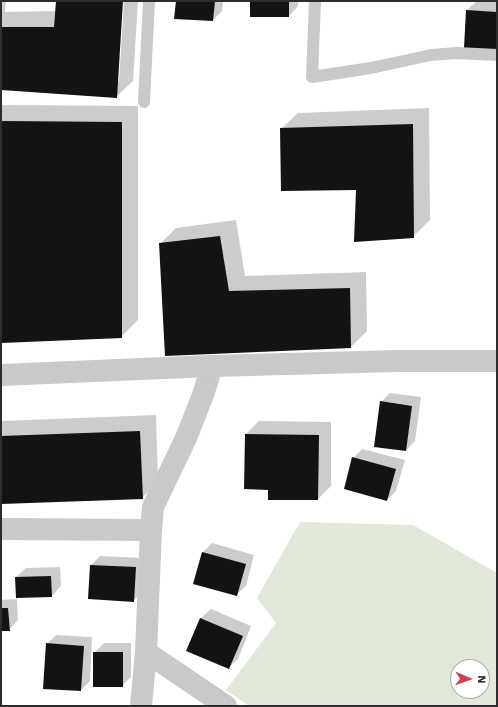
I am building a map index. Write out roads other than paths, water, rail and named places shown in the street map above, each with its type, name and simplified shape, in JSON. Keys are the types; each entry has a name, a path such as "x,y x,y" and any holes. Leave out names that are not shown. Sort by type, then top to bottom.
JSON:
{"street":[{"path":"1,375 212,366 398,361 497,361"},
{"path":"141,706 146,652 153,507 186,438 204,395 212,366"},
{"path":"1,529 151,530"},
{"path":"146,652 226,706"}],"lane":[{"path":"144,102 149,1"},
{"path":"315,1 312,77 370,68 431,55 458,53 497,55"}]}
